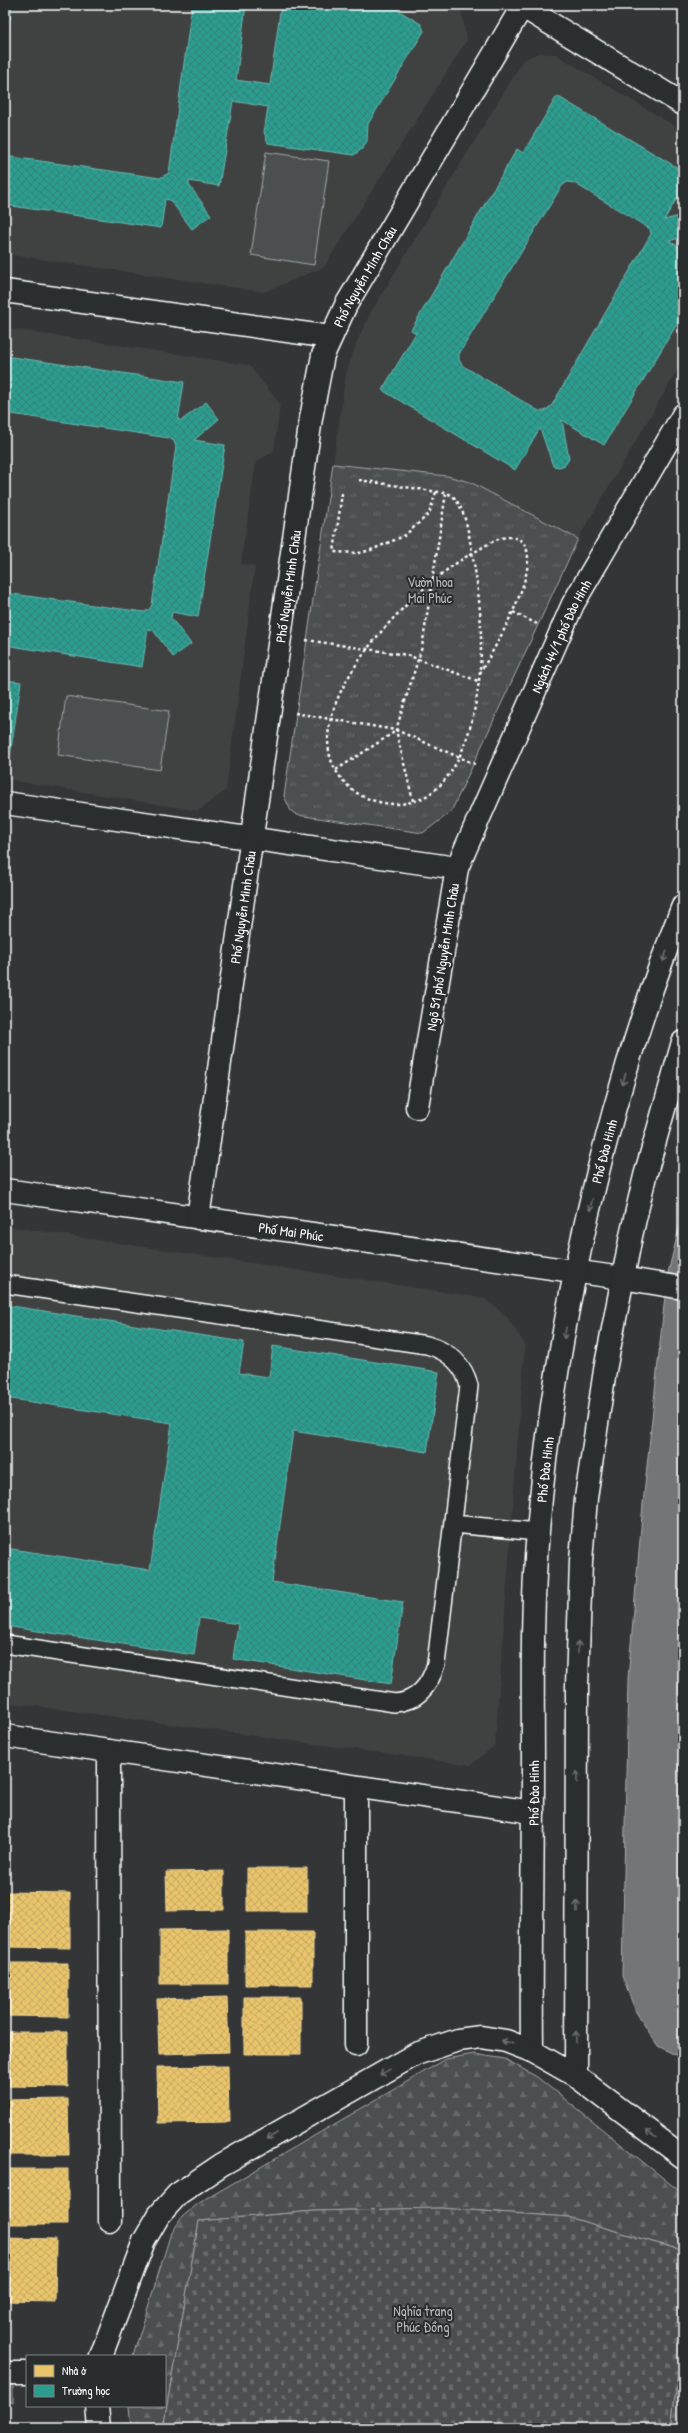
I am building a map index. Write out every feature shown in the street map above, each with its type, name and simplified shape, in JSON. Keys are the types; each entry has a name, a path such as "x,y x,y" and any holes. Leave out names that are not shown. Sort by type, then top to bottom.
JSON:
{"street":[{"path":"522,6 683,104"},
{"name":"Phố Nguyễn Minh Châu","path":"198,1218 316,384 323,355 346,305 522,6"},
{"path":"5,291 330,338"},
{"name":"Ngách 44/1 phố Đào Hinh","path":"457,868 572,604 683,415"},
{"name":"Ngõ 51 phố Nguyễn Minh Châu","path":"5,803 457,868 417,1107"},
{"name":"Phố Đào Hinh","path":"532,2051 534,1615 538,1532 550,1422 577,1273 600,1165 636,1040 683,906"},
{"path":"576,2076 577,1686 581,1561 586,1498 594,1434 622,1278 645,1176 683,1042"},
{"name":"Phố Mai Phúc","path":"5,1190 683,1288"},
{"path":"5,1736 533,1812"},
{"path":"109,1751 110,2221"},
{"path":"356,1787 356,2045"},
{"path":"101,2355 144,2241 159,2215 178,2194 198,2179 416,2054 458,2040 481,2037 506,2041 532,2051 576,2076 683,2156"},
{"path":"5,2373 26,2373"},
{"path":"97,2407 99,2428"}],"lane":[{"path":"5,1284 427,1345 440,1349 449,1354 462,1368 469,1386 453,1524 433,1674 421,1692 402,1702 395,1703 5,1644"},
{"path":"453,1524 538,1532"}],"path":[{"path":"359,480 446,493 457,501 472,552 481,614 480,673 470,724 460,757 452,772 438,789 413,801 389,804 363,797 347,787 336,770 327,742 331,719 348,680 369,648 396,614 432,580 472,552 505,537 520,540 525,547 529,562 512,612 480,673"},
{"path":"342,493 334,552 359,553 383,547 414,529 429,514 436,492"},
{"path":"413,801 396,730 419,658 446,493"},
{"path":"512,612 539,626"},
{"path":"305,640 369,648 419,658 478,681"},
{"path":"294,713 396,730 479,766"},
{"path":"336,770 396,730"}],"shaded area":[{"path":"5,5 460,5 467,40 324,267 264,292 5,254"},
{"path":"539,53 555,54 683,131 683,361 578,539 470,482 447,476 333,464 346,374 357,341 371,312 524,59"},
{"path":"5,328 249,365 280,404 274,451 256,462 242,555 241,564 255,566 226,790 198,811 5,779"},
{"path":"683,1212 683,2059 658,2046 636,2012 622,1976 628,1679 643,1504 667,1277"},
{"path":"5,1226 484,1298 506,1316 525,1344 495,1745 471,1765 5,1702"}],"green space":[{"path":"266,152 329,161 314,265 251,255"},
{"name":"Vườn hoa Mai Phúc","path":"333,464 447,476 470,482 578,539 451,812 423,833 297,815 291,811 284,796"},
{"path":"66,696 169,711 160,770 58,755"},
{"path":"474,2054 505,2059 537,2077 683,2194 683,2251 568,2217 440,2208 314,2211 199,2221 163,2428 131,2428 129,2407 166,2407 166,2355 133,2355 170,2236 182,2217 199,2203 446,2059"},
{"name":"Nghĩa trang Phúc Đồng","path":"440,2208 568,2217 683,2251 683,2334 671,2428 163,2428 199,2221 314,2211"},
{"path":"683,2334 683,2428 671,2428"},
{"path":"5,2385 13,2385 13,2402 5,2402"}],"building: Nhà ở":[{"path":"247,1868 307,1868 307,1911 247,1911"},
{"path":"224,1871 224,1910 167,1911 166,1872"},
{"path":"5,1892 70,1893 70,1948 5,1947"},
{"path":"228,1929 228,1984 160,1984 160,1930"},
{"path":"245,1932 313,1932 313,1985 245,1985"},
{"path":"5,1963 68,1963 68,2017 5,2016"},
{"path":"227,1997 229,2052 159,2054 157,1999"},
{"path":"244,1997 301,1997 301,2054 244,2054"},
{"path":"5,2032 68,2032 68,2087 5,2086"},
{"path":"228,2066 229,2122 158,2123 157,2067"},
{"path":"68,2099 69,2155 5,2155 5,2100"},
{"path":"5,2169 68,2169 68,2224 5,2224"},
{"path":"5,2238 56,2239 55,2302 5,2301"}],"building: Trường học":[{"path":"5,5 12,5 5,54"},
{"path":"192,5 246,5 236,80 270,85 281,5 389,5 421,24 424,31 368,124 367,141 362,149 354,155 268,143 264,132 268,107 233,101 219,186 189,181 189,185 211,215 192,229 170,200 165,199 161,228 5,205 5,156 160,178 169,173"},
{"path":"557,96 683,171 683,188 664,220 683,215 683,237 669,241 683,249 683,314 604,445 562,420 569,459 565,465 559,467 553,466 540,428 515,470 382,390 416,333 411,330 517,149 523,153","holes":["567,182 574,183 650,229 651,234 552,405 545,411 539,411 463,366 459,360 459,354 561,187"]},
{"path":"5,356 184,382 178,420 182,420 206,402 219,419 194,440 225,445 198,617 172,612 171,618 191,644 173,657 153,630 148,629 142,667 5,645 5,593 144,612 149,610 152,605 176,447 174,441 169,438 5,413"},
{"path":"5,680 21,682 10,756 5,755"},
{"path":"5,1305 244,1342 239,1373 269,1377 273,1346 439,1372 427,1452 293,1431 272,1582 403,1602 391,1684 233,1659 238,1624 199,1618 194,1655 5,1626 5,1548 150,1570 172,1423 5,1398"}]}
